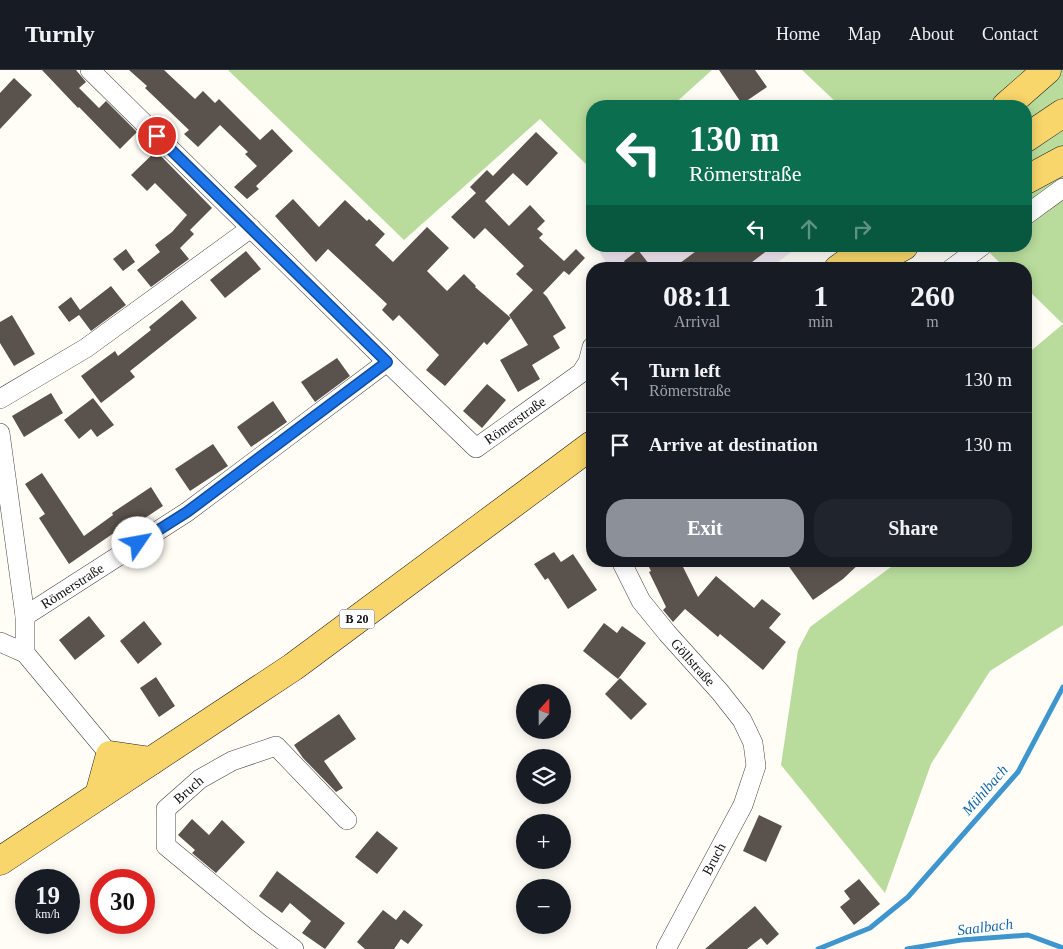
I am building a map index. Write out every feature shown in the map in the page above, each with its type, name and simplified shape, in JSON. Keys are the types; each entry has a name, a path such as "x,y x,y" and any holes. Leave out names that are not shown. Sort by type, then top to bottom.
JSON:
{"main road":[{"path":"1013,100 1047,70"},
{"path":"1032,134 1063,113"},
{"path":"1032,177 1063,160"},
{"path":"828,262 839,252"},
{"path":"848,262 862,252"},
{"path":"875,262 893,252"},
{"name":"B 20","path":"0,862 293,666 586,449"},
{"path":"99,795 110,755 152,761"}],"street":[{"name":"Römerstraße","path":"90,70 476,448 581,373 586,365"},
{"path":"1032,211 1063,188"},
{"path":"0,399 86,348 251,228"},
{"path":"960,262 974,252"},
{"name":"Römerstraße","path":"25,616 187,512 387,362"},
{"name":"Römerstraße","path":"0,432 25,616 25,653"},
{"name":"Göllstraße","path":"624,567 641,601 742,720 753,743 756,766"},
{"path":"0,642 25,653 110,755"},
{"name":"Bruch","path":"294,949 258,922 166,846 166,808 200,779 232,761 276,746 347,820"},
{"name":"Bruch","path":"666,949 743,805 756,766"}],"shaded area":[{"path":"599,252 791,252 778,262 606,262"}],"green space":[{"path":"228,70 712,70 679,100 586,100 586,164 540,119 404,240"},
{"path":"802,70 1063,70 1063,324 1032,294 1032,262 999,262 989,252 1032,252 1032,100 834,100"},
{"path":"1063,324 1063,625 990,671 931,764 885,893 781,765 798,650 810,627 891,567 1032,567 1032,350"}],"building":[{"path":"42,70 76,70 86,82 79,88 99,108 106,101 137,132 120,149"},
{"path":"129,70 164,70 195,99 203,91 215,103 219,99 260,140 272,129 293,151 256,186 259,189 247,199 234,187 257,166 245,154 248,152 220,125 198,147 184,134 189,130"},
{"path":"719,70 755,70 767,87 748,100 739,100"},
{"path":"14,78 32,95 0,129 0,93"},
{"path":"536,132 558,153 527,186 513,173 485,201 509,226 530,205 545,221 537,229 543,234 539,238 564,261 576,249 585,258 569,275 564,271 543,293 566,328 553,336 560,348 532,365 540,379 518,392 500,360 528,345 509,315 533,290 516,274 524,266 485,228 474,239 451,217 476,193 470,187 487,170 493,176"},
{"path":"156,151 212,208 190,230 194,234 180,248 189,259 151,287 137,270 160,252 155,245 172,232 187,215 155,183 147,191 131,175"},
{"path":"293,199 319,227 345,200 367,221 369,219 385,234 375,245 393,262 427,227 449,248 427,271 447,291 464,274 475,287 511,318 487,345 484,342 445,386 426,370 439,355 399,315 393,321 382,310 387,304 328,249 316,262 275,216"},
{"path":"126,249 135,262 123,271 113,259"},
{"path":"246,251 261,269 225,298 210,280"},
{"path":"635,252 640,252 647,262 625,262"},
{"path":"695,252 765,252 752,262 681,262"},
{"path":"111,286 126,305 91,331 79,315 69,322 58,307 71,297 80,310"},
{"path":"182,300 197,318 130,371 135,377 101,403 81,376 115,351 118,356 151,330 149,327"},
{"path":"12,315 35,354 14,366 0,343 0,322"},
{"path":"337,358 350,376 315,402 301,382"},
{"path":"487,384 506,400 482,428 463,411"},
{"path":"51,393 63,413 24,437 12,416"},
{"path":"93,398 114,425 97,437 91,429 79,439 64,420"},
{"path":"273,401 287,422 251,447 237,427"},
{"path":"213,444 228,466 190,491 175,469"},
{"path":"42,473 84,536 113,515 112,513 151,487 163,506 124,532 121,528 69,564 39,518 45,514 25,484"},
{"path":"554,552 561,562 573,554 597,590 568,609 548,578 545,580 534,564"},
{"path":"649,567 683,567 698,597 716,576 754,608 762,599 781,614 769,628 786,642 763,670 720,634 718,637 685,609 673,622 663,610 666,607 649,572 651,571"},
{"path":"789,567 856,567 843,579 813,600"},
{"path":"89,616 105,636 75,660 59,640"},
{"path":"144,621 162,644 138,664 120,641"},
{"path":"604,623 617,633 622,626 646,643 618,679 583,651"},
{"path":"156,677 175,706 159,717 140,688"},
{"path":"620,678 647,704 631,720 605,694"},
{"path":"339,714 356,739 324,761 343,788 336,792 303,758 294,745"},
{"path":"759,815 782,826 766,862 743,851"},
{"path":"192,819 209,835 222,820 245,842 216,873 192,853 195,850 178,835"},
{"path":"377,831 398,848 377,874 355,857"},
{"path":"277,871 345,923 325,949 302,933 311,921 290,903 282,913 259,896"},
{"path":"859,879 880,904 854,925 840,907 850,899 844,891"},
{"path":"755,906 779,934 767,945 761,938 747,949 705,949"},
{"path":"383,910 396,920 404,910 423,925 408,944 401,939 394,949 365,949 357,942"}],"waterway":[{"name":"Mühlbach","path":"818,949 870,928 908,897 1018,772 1063,687"},
{"name":"Saalbach","path":"907,949 961,940 1028,935 1063,948"}],"route":[{"path":"138,543 187,512 387,362 157,136"}]}
